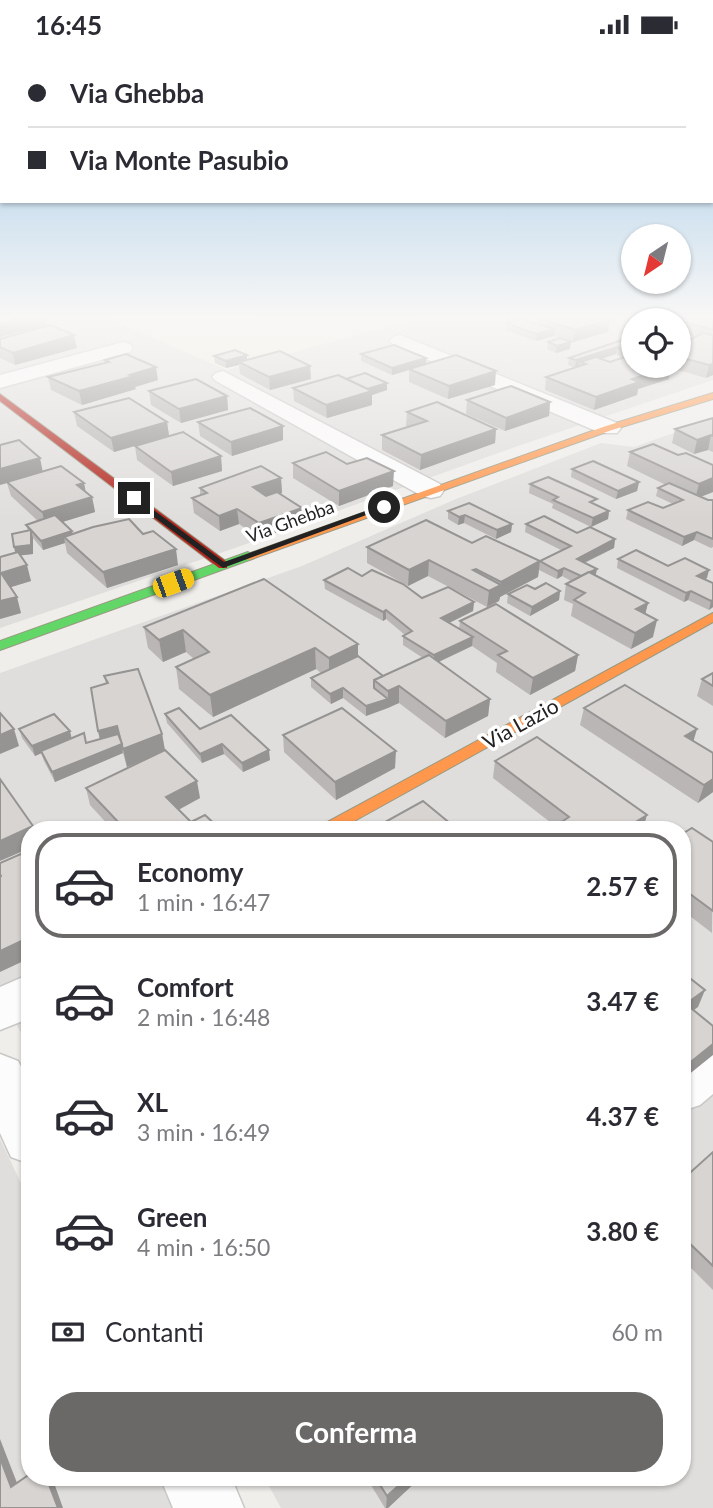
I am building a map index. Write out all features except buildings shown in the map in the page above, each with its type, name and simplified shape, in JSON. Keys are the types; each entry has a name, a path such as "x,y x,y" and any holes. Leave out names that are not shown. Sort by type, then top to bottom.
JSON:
{"street":[{"path":"234,383 431,490"},
{"path":"501,383 609,428"},
{"name":"Via Ghebba","path":"0,646 431,490 609,428 713,396"},
{"path":"0,397 223,565"},
{"name":"Via Lazio","path":"343,821 713,617"},
{"path":"0,1010 21,999"},
{"path":"691,1080 713,1062"},
{"path":"0,1077 21,1120"},
{"path":"198,1486 209,1508"}],"shaded area":[{"path":"0,383 704,383 515,447 235,548 0,628"},
{"path":"713,419 713,1508 281,1508 269,1486 691,1486 691,821 21,821 21,1033 0,995 0,673 302,566 456,499 601,443 634,447"},
{"path":"0,1139 21,1183 21,1486 164,1486 175,1508 0,1508"}],"traffic: fast":[{"path":"0,646 248,556"}],"traffic: slow":[{"path":"248,556 609,428 713,396"},
{"path":"343,821 713,617"}],"traffic: jam":[{"path":"0,397 223,565"}],"route":[{"path":"134,498 223,565 384,507"}]}
